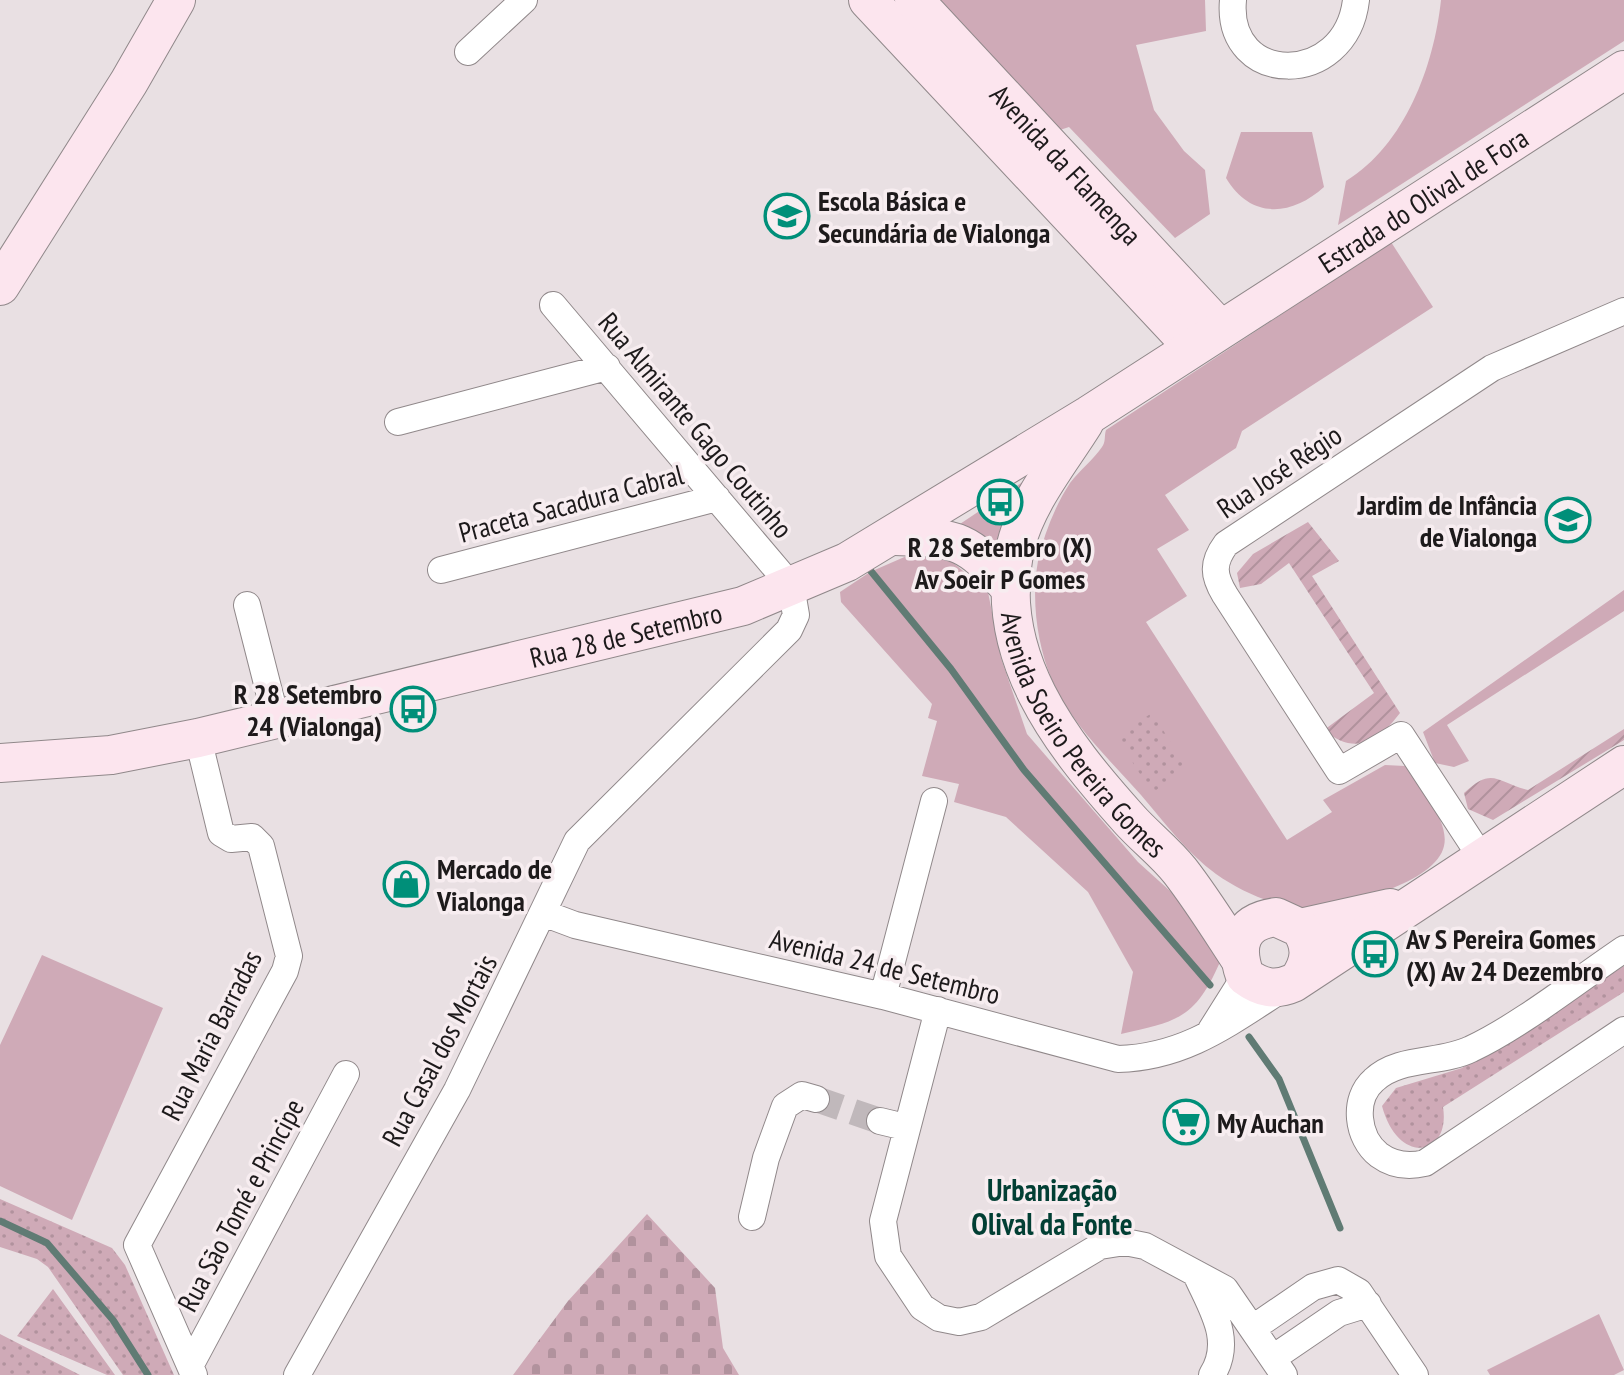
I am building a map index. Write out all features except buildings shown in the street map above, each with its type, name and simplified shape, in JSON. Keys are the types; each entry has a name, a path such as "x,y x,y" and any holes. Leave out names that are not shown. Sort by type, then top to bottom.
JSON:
{"street":[{"path":"4,271 129,82 176,0"},
{"path":"468,52 524,0"},
{"name":"Avenida da Flamenga","path":"868,0 1206,338"},
{"name":"Avenida da Flamenga","path":"914,0 1206,338"},
{"path":"1233,0 1233,20 1246,46 1267,63 1291,66 1316,61 1340,43 1349,30 1356,0"},
{"name":"Estrada do Olival de Fora","path":"1206,338 1624,70"},
{"name":"Rua Almirante Gago Coutinho","path":"553,305 791,586"},
{"name":"Rua José Régio","path":"1481,857 1401,735 1339,771 1217,582 1216,557 1226,544 1492,368 1624,311"},
{"name":"Rua 28 de Setembro","path":"0,763 111,755 198,738 743,606 847,562 895,536 1206,338"},
{"path":"398,422 607,367"},
{"name":"Avenida Soeiro Pereira Gomes","path":"1089,415 1027,516 1016,546 1011,589 1020,648 1041,707 1129,819 1178,869 1242,966"},
{"name":"Praceta Sacadura Cabral","path":"441,570 717,498"},
{"name":"Avenida Soeiro Pereira Gomes","path":"895,536 944,537 962,543 983,558 1011,589"},
{"name":"Rua Casal dos Mortais","path":"297,1375 457,1090 570,854 587,829 789,630 796,615 791,586"},
{"path":"247,605 276,719"},
{"name":"Rua Maria Barradas","path":"192,1370 137,1245 285,971 289,956 261,846 252,837 231,839 221,833 198,738"},
{"path":"1242,966 1267,988 1293,982 1624,765"},
{"path":"883,996 934,801"},
{"name":"Avenida Soeiro Pereira Gomes","path":"1178,869 1282,923"},
{"path":"1209,1035 1242,966 1245,934 1282,923 1412,902"},
{"name":"Avenida 24 de Setembro","path":"543,913 575,925 883,996 1118,1059 1150,1058 1177,1051 1209,1035 1293,982"},
{"path":"1282,923 1310,950 1308,966 1293,982"},
{"path":"1624,949 1475,1047 1382,1073 1364,1094 1359,1111 1361,1126 1378,1155 1409,1167 1425,1163 1624,1030"},
{"path":"938,1010 893,1124 883,1221 884,1244 922,1307 930,1313 959,1322 981,1317 1090,1252 1112,1243 1145,1246 1229,1292 1279,1366 1339,1313 1368,1304"},
{"name":"Rua São Tomé e Principe","path":"192,1370 346,1074"},
{"path":"752,1217 766,1158 785,1106 802,1095 816,1099"},
{"path":"1196,1274 1222,1334 1223,1350 1212,1375"},
{"path":"1253,1328 1326,1281 1349,1284 1368,1304 1415,1375"}],"green space":[{"path":"940,0 1205,0 1206,31 1136,45 1154,110 1184,151 1205,170 1210,214 1175,238 1069,127 1060,130"},
{"path":"1441,0 1624,0 1624,41 1338,225 1346,181 1367,166 1385,147 1413,102 1432,51"},
{"path":"1241,132 1312,132 1324,187 1312,197 1286,208 1260,207 1247,201 1226,178"},
{"path":"1391,242 1433,307 1242,431 1236,448 1165,495 1189,530 1157,549 1187,596 1146,622 1287,840 1332,812 1323,800 1385,765 1405,766 1432,804 1442,825 1444,846 1436,861 1398,886 1347,902 1321,906 1282,905 1232,884 1195,857 1070,712 1052,680 1039,637 1035,606 1038,561 1060,501 1070,483 1102,447 1106,430"},
{"path":"1045,467 1003,562 957,526"},
{"path":"1308,522 1339,561 1312,576 1400,713 1383,732 1365,742 1346,742 1324,730 1374,693 1289,563 1261,584 1240,588 1237,573 1253,554"},
{"path":"909,555 950,560 988,592 1001,658 1027,734 1138,862 1190,909 1220,962 1193,1006 1171,1021 1121,1034 1133,972 1088,892 1006,817 954,802 959,784 922,776 937,721 928,718 932,704 841,602 840,592 870,572"},
{"path":"1624,590 1624,611 1447,725 1469,761 1454,767 1435,763 1423,732"},
{"path":"1152,713 1188,769 1152,793 1116,736"},
{"path":"1624,729 1624,740 1493,820 1468,809 1464,793 1482,780 1495,778 1528,790"},
{"path":"42,955 163,1008 72,1220 0,1186 0,1045"},
{"path":"1624,966 1624,992 1443,1107 1443,1124 1439,1136 1431,1144 1422,1148 1410,1146 1399,1138 1382,1106 1396,1088 1462,1068"},
{"path":"0,1199 112,1248 125,1265 174,1375 123,1375 48,1267 37,1259 0,1247"},
{"path":"647,1214 715,1288 723,1348 739,1375 513,1375 568,1301"},
{"path":"53,1289 115,1375 107,1375 17,1336"},
{"path":"1599,1314 1624,1370 1614,1375 1490,1375 1487,1370"},
{"path":"0,1334 80,1375 0,1375"}],"waterway":[{"path":"870,570 951,669 1024,770 1210,985"},
{"path":"1249,1037 1279,1079 1340,1228"},
{"path":"0,1221 47,1243 113,1320 148,1375"}],"tunnel":[{"path":"816,1099 880,1121"}],"place":[{"name":"Escola Básica e Secundária de Vialonga","path":"787,216"},
{"name":"R 28 Setembro (X) Av Soeir P Gomes","path":"1000,502"},
{"name":"Jardim de Infância de Vialonga","path":"1568,520"},
{"name":"R 28 Setembro 24 (Vialonga)","path":"413,709"},
{"name":"Mercado de Vialonga","path":"406,884"},
{"name":"Av S Pereira Gomes (X) Av 24 Dezembro","path":"1375,954"},
{"name":"My Auchan","path":"1186,1122"}],"district":[{"name":"Urbanização Olival da Fonte","path":"1052,1206"}]}
